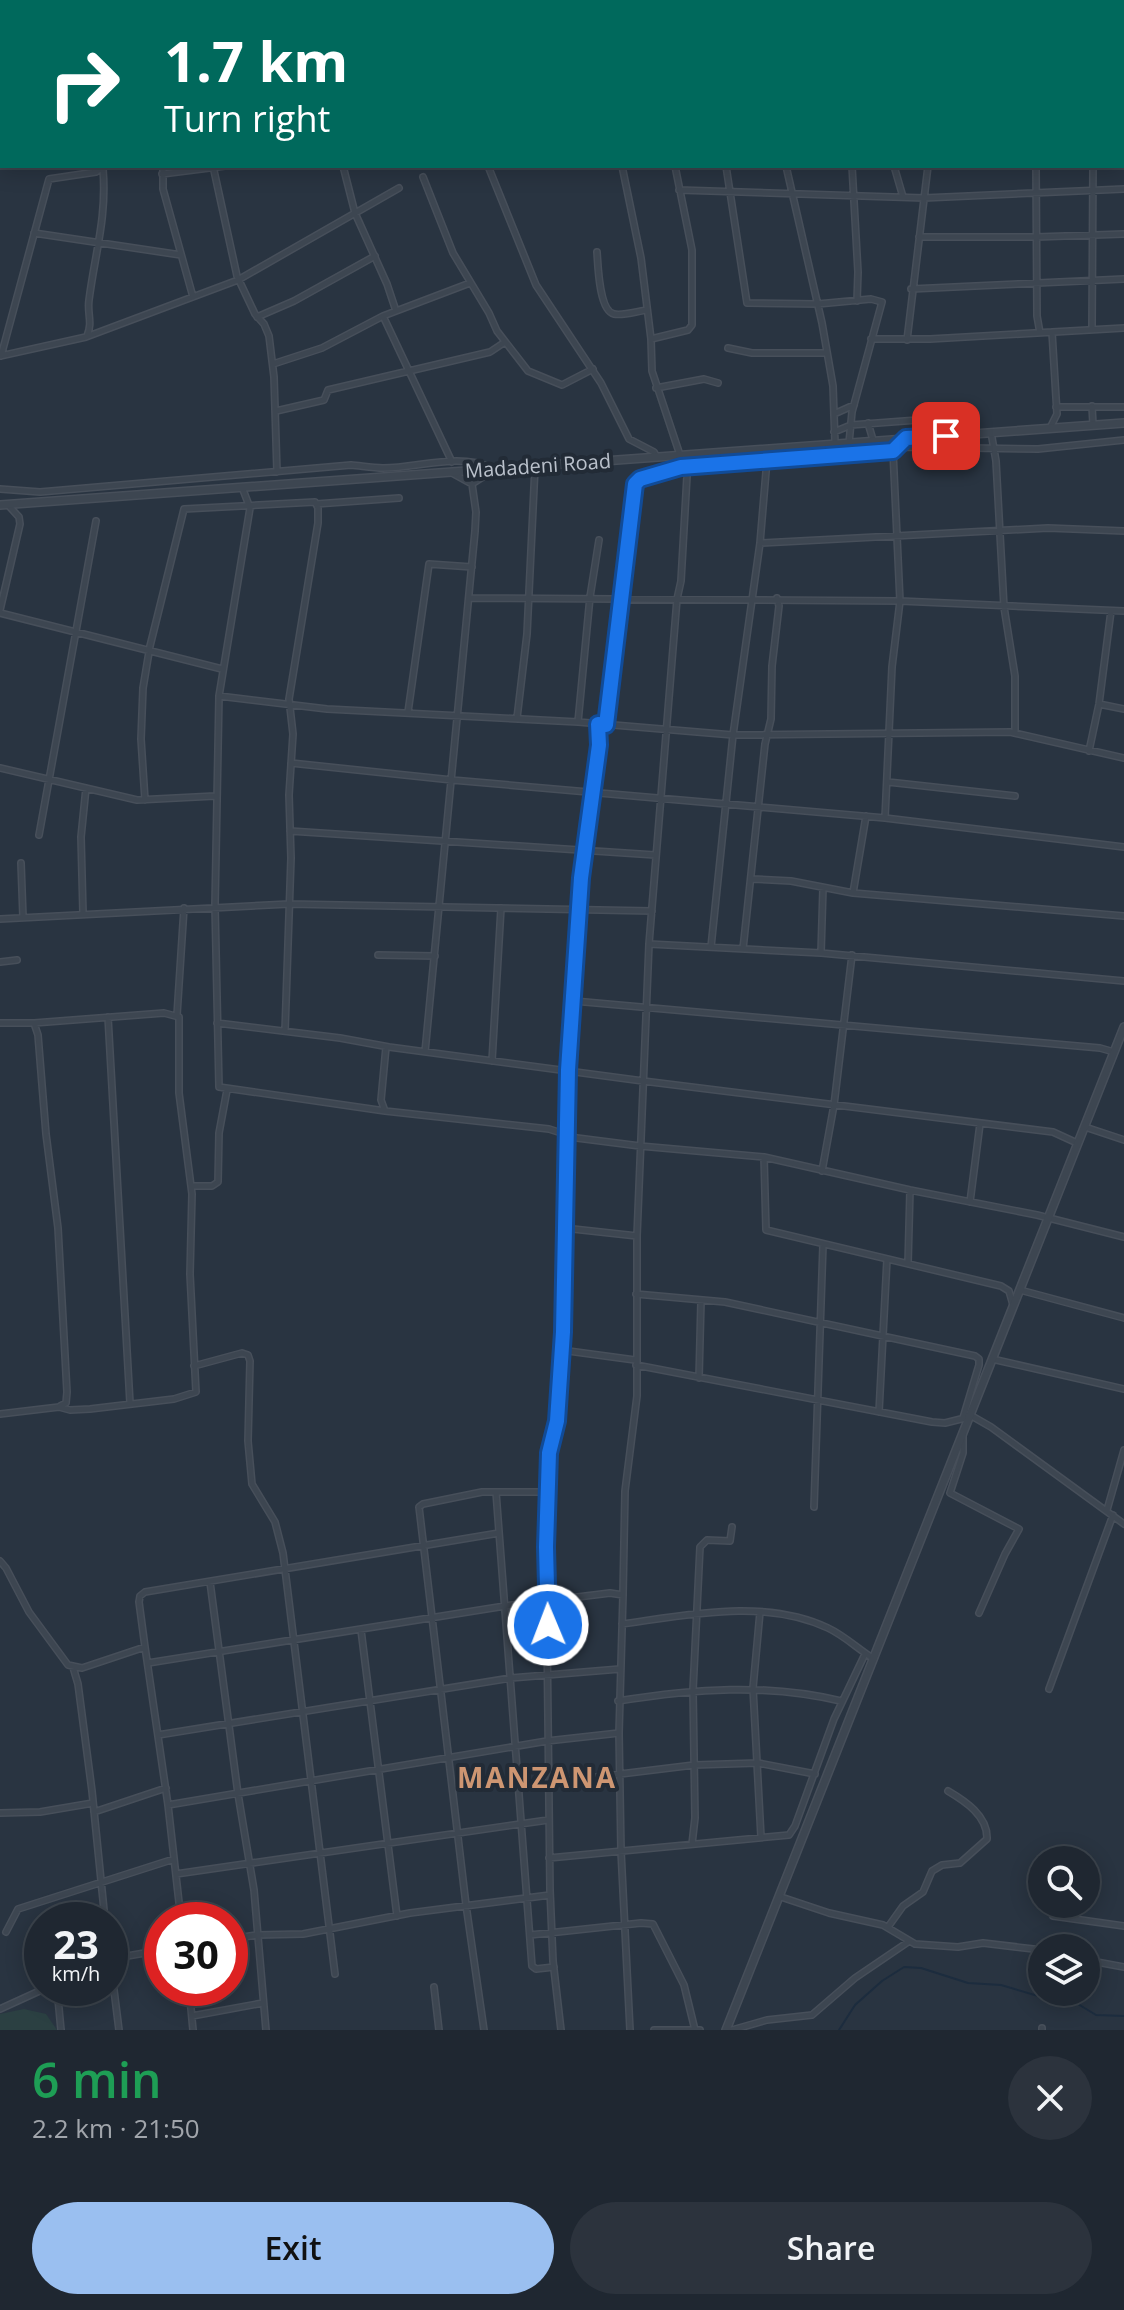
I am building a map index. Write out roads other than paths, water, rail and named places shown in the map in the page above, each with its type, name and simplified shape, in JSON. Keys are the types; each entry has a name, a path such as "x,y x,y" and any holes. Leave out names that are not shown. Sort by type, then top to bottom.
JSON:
{"street":[{"path":"102,168 75,176 51,177 0,356 86,337 238,280 399,188"},
{"path":"86,337 91,327 88,308 106,202 104,168"},
{"path":"163,168 163,189 193,297"},
{"path":"162,174 207,168"},
{"path":"214,168 238,280 257,317 267,328 273,364 277,472"},
{"path":"344,168 355,213 396,311"},
{"path":"489,168 536,285 593,369 629,439 654,452 657,457"},
{"path":"622,168 637,236 651,339 652,371 687,480 649,944 637,1236 636,1410 625,1491 618,1701 622,1774 621,1851 630,2030"},
{"path":"651,339 688,330 692,325 692,250 675,168"},
{"path":"726,168 747,303 818,304 871,299 882,302 855,405 849,443"},
{"path":"786,168 818,304 833,386 835,443"},
{"path":"852,168 857,301"},
{"path":"895,168 903,197"},
{"path":"907,340 928,168"},
{"path":"1036,168 1040,333"},
{"path":"1092,329 1093,168"},
{"path":"423,177 453,253 505,342 528,371 558,385 593,369"},
{"path":"679,190 924,198 1124,189"},
{"path":"34,233 181,255"},
{"path":"919,237 1124,234"},
{"path":"597,252 603,301 608,311 614,314 647,310"},
{"path":"257,317 294,301 375,256"},
{"path":"911,289 1124,279"},
{"path":"273,364 322,348 383,316 470,283"},
{"path":"383,316 452,462"},
{"path":"871,339 907,340 1124,328"},
{"path":"1049,428 1057,418 1052,332"},
{"path":"276,411 324,400 328,390 490,352 505,342"},
{"path":"728,348 752,353 827,353"},
{"path":"656,388 704,379 718,383"},
{"path":"833,415 855,405"},
{"path":"1092,406 1093,425"},
{"path":"1056,407 1124,407"},
{"path":"834,432 851,425 918,420 923,426 923,437"},
{"path":"868,423 875,440 893,451"},
{"name":"Madadeni Road","path":"4,505 1124,423"},
{"path":"991,432 1001,531 1004,607 1014,669 1015,733"},
{"path":"885,818 892,667 900,601 893,451 906,438"},
{"path":"606,725 636,481 681,467 945,446 1038,449 1124,440"},
{"path":"711,947 733,735 760,543 767,460"},
{"path":"0,490 55,491 117,483 228,478 351,465 383,468 473,462 494,470"},
{"path":"517,718 527,634 535,467"},
{"path":"472,484 494,470"},
{"path":"451,473 472,484"},
{"path":"425,1052 472,567 476,512 472,484"},
{"path":"242,487 250,505 219,696 215,906 219,1087 385,1111 549,1129 640,1146 764,1157 1124,1237"},
{"path":"145,800 142,700 150,651 184,509 399,498"},
{"path":"285,1031 293,725 290,705 318,523 316,504"},
{"path":"4,505 19,517 20,524 0,611 222,669"},
{"path":"39,835 96,521"},
{"path":"760,543 1067,528 1124,531"},
{"path":"578,722 590,597 599,540"},
{"path":"408,712 425,573 429,564 472,567"},
{"path":"469,598 777,598 1124,611"},
{"path":"743,949 771,719 777,598"},
{"path":"1089,751 1099,704 1111,611"},
{"path":"219,696 290,705 578,722 733,735 1015,733 1124,758"},
{"path":"1099,704 1124,709"},
{"path":"561,2030 550,1895 546,1547 549,1453 557,1421 561,1350 568,1070 579,908 599,745 598,724"},
{"path":"291,763 866,816 1124,847"},
{"path":"0,768 145,800 216,796"},
{"path":"888,782 1015,796"},
{"path":"83,913 81,837 86,788"},
{"path":"853,893 866,816"},
{"path":"290,831 655,855"},
{"path":"21,863 23,917"},
{"path":"752,879 791,881 853,893 1124,916"},
{"path":"821,953 823,888"},
{"path":"0,919 289,904 652,911"},
{"path":"0,1414 59,1407 77,1410 174,1399 196,1392 190,1274 192,1186 180,1102 180,1019 177,1015 184,908"},
{"path":"492,1061 501,908"},
{"path":"649,944 852,955 1124,981"},
{"path":"378,955 435,956"},
{"path":"822,1171 834,1105 852,955"},
{"path":"0,962 17,960"},
{"path":"574,1001 1100,1048 1114,1052"},
{"path":"0,1023 177,1015"},
{"path":"108,1017 130,1403"},
{"path":"34,1023 38,1035 59,1242 67,1392 66,1403 59,1407"},
{"path":"217,1023 643,1081 1053,1132 1077,1143"},
{"path":"967,1417 1123,1032"},
{"path":"385,1111 381,1100 386,1047"},
{"path":"192,1186 215,1186 218,1182 219,1133 227,1090"},
{"path":"970,1202 980,1124"},
{"path":"1084,1127 1124,1140"},
{"path":"764,1157 765,1229 1005,1287 1013,1305"},
{"path":"908,1264 910,1190"},
{"path":"564,1228 637,1236"},
{"path":"814,1507 823,1245"},
{"path":"879,1412 887,1259"},
{"path":"1019,1290 1124,1318"},
{"path":"636,1294 725,1302 978,1357 979,1365 963,1433 729,2030"},
{"path":"699,1378 701,1301"},
{"path":"561,1350 636,1362 699,1378 939,1423 967,1417 991,1427 1124,1524"},
{"path":"194,1366 242,1353 250,1359 248,1441 252,1484 278,1530 285,1570 335,1974"},
{"path":"992,1359 1124,1389"},
{"path":"963,1433 963,1453 950,1493 1019,1529 979,1613"},
{"path":"1049,1689 1110,1513 1124,1450"},
{"path":"496,1492 533,1968 554,1967"},
{"path":"484,2030 466,1905 420,1505 469,1494 549,1492"},
{"path":"692,1844 695,1818 693,1690 700,1544 707,1540 730,1541 732,1527"},
{"path":"179,1902 139,1602 141,1594 499,1533"},
{"path":"0,1561 29,1612 61,1658 73,1667 78,1684 103,1902"},
{"path":"210,1582 250,1863 266,2030"},
{"path":"148,1663 505,1606 610,1593 623,1595"},
{"path":"622,1624 698,1614 760,1612 827,1627 874,1659"},
{"path":"760,1612 753,1688 761,1837"},
{"path":"361,1630 397,1916"},
{"path":"73,1667 87,1667 145,1647"},
{"path":"549,1858 789,1835 841,1701 865,1654"},
{"path":"158,1735 511,1678 620,1669"},
{"path":"618,1701 693,1690 753,1688 841,1701"},
{"path":"168,1805 547,1741 619,1733"},
{"path":"547,1783 694,1765 758,1763 815,1774"},
{"path":"94,1812 166,1788"},
{"path":"888,1927 903,1906 923,1892 932,1871 942,1865 960,1863 987,1839 982,1820 969,1804 948,1791"},
{"path":"0,1813 40,1812 93,1803"},
{"path":"176,1874 548,1820"},
{"path":"6,1932 18,1909 174,1859"},
{"path":"248,1936 284,1936 466,1905 550,1895"},
{"path":"781,1897 829,1913 888,1927 908,1942 929,1946 983,1943 1028,1948"},
{"path":"1067,1918 1124,1926"},
{"path":"530,1935 650,1923 659,1931 684,1985 698,2030 654,2030"},
{"path":"729,2030 767,2020 812,2015 855,1978 908,1942"},
{"path":"1100,1963 1124,1967"},
{"path":"434,1987 439,2030"},
{"path":"0,2009 24,1998"},
{"path":"192,2016 263,2003"},
{"path":"59,2006 61,2030"},
{"path":"116,2006 119,2030"},
{"path":"191,2006 193,2030"}],"waterway":[{"path":"839,2030 855,2005 882,1981 904,1967 921,1968 968,1983 1001,1985 1065,2004 1078,2004 1096,2015 1124,2016"}],"district":[{"name":"MANZANA","path":"537,1778"}]}
